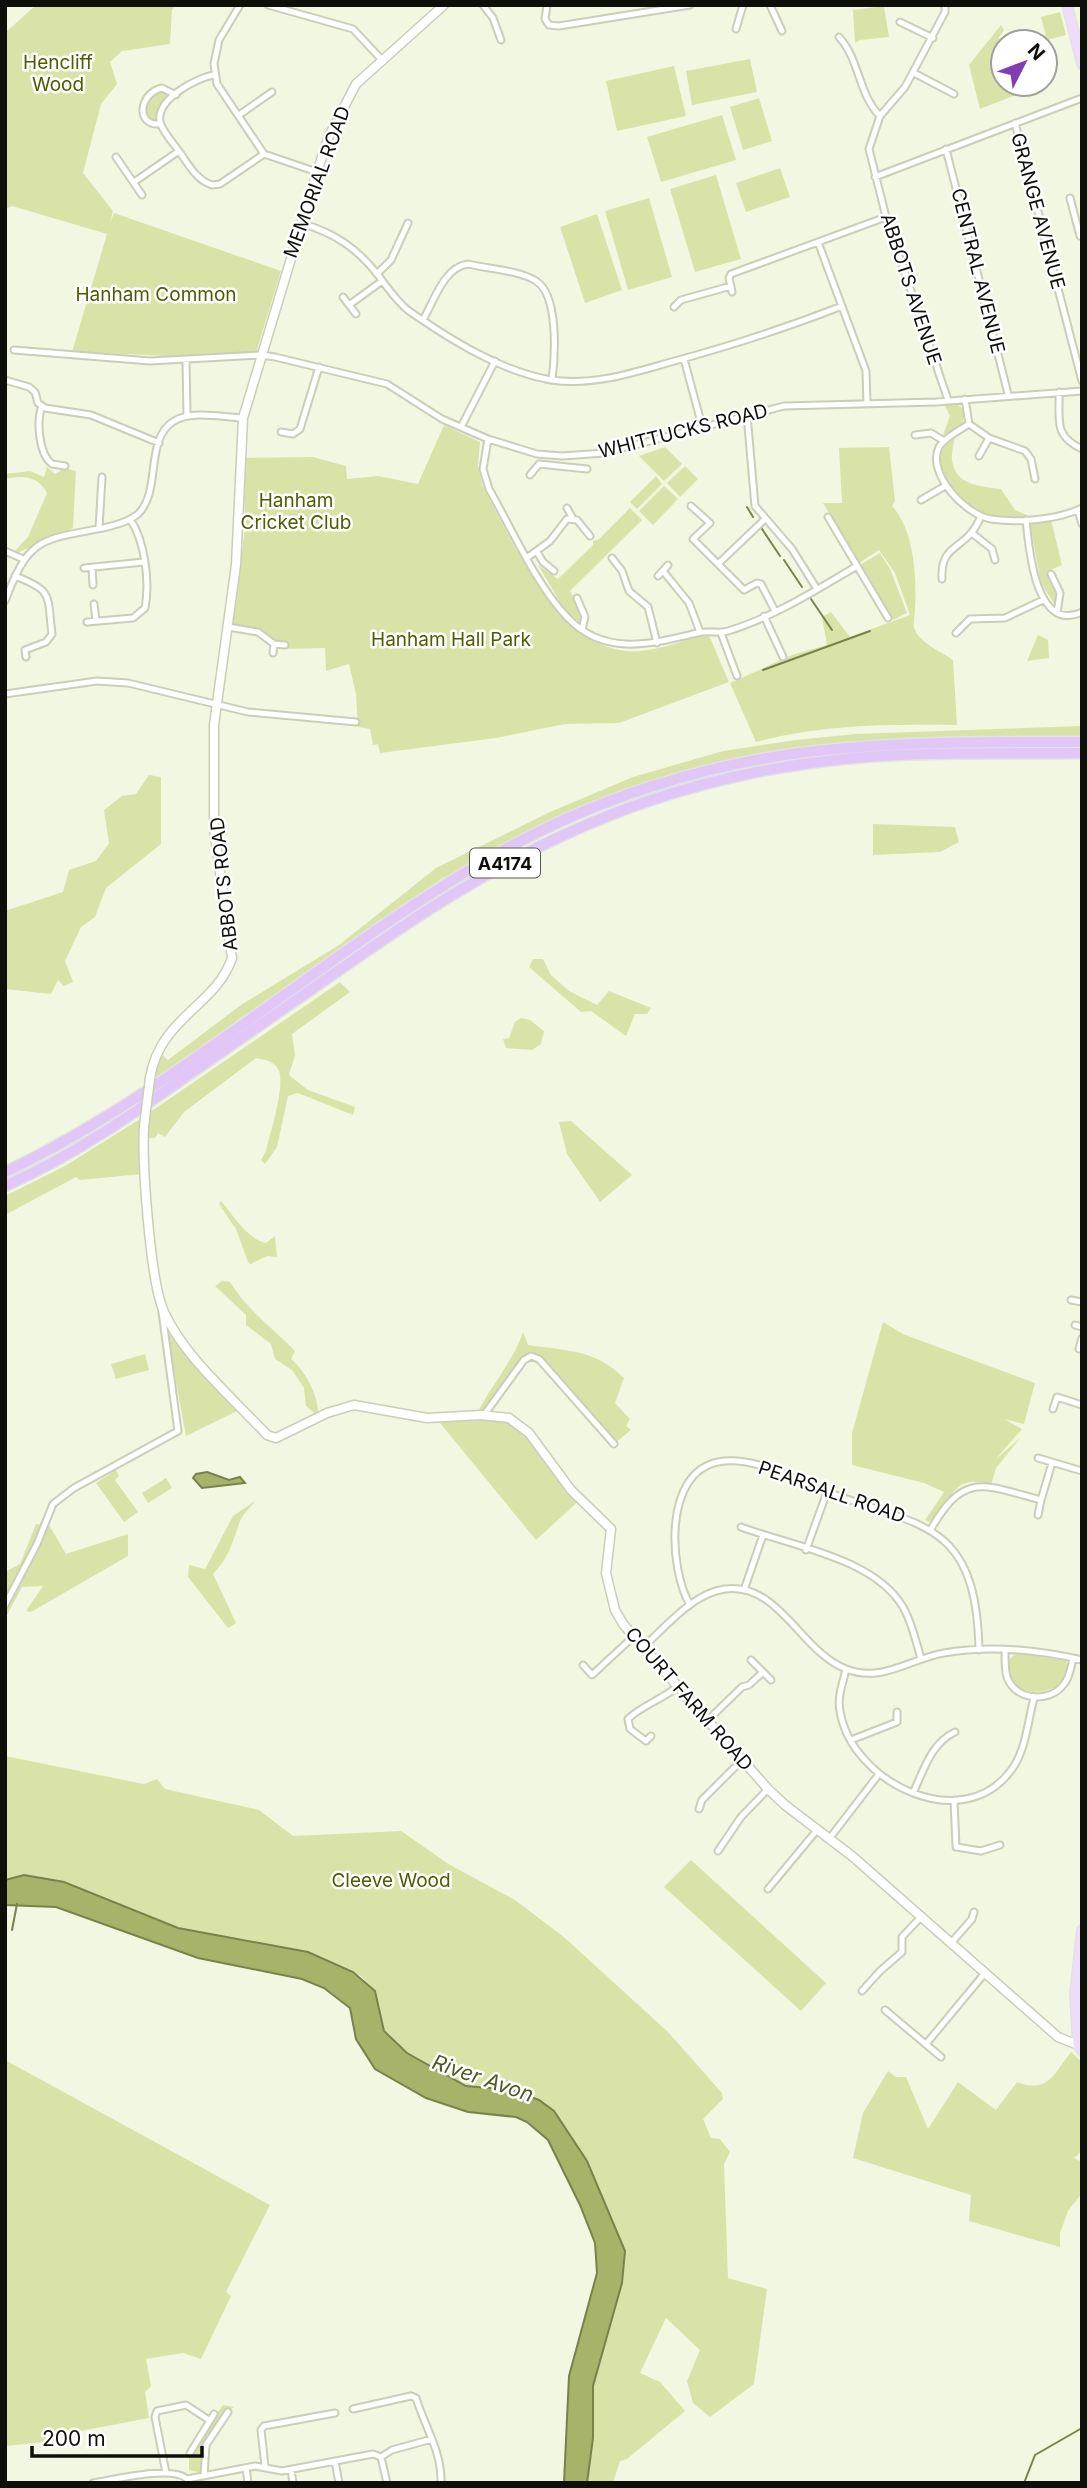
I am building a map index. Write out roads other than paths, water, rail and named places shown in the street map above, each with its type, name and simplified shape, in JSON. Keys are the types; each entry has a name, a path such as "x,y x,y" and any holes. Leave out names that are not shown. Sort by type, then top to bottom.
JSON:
{"highway":[{"name":"A4174","path":"5,1172 139,1097 460,876 542,830 598,806 704,772 804,752 915,744 1082,742"},
{"name":"A4174","path":"5,1186 65,1156 136,1112 471,882 543,843 617,811 706,783 806,763 912,755 1082,753"}],"main road":[{"path":"1067,5 1082,64"},
{"path":"1080,2048 1075,1994 1082,1930"}],"street":[{"path":"240,5 219,40 214,75 264,154 317,172"},
{"path":"268,5 353,29 382,60"},
{"name":"MEMORIAL ROAD","path":"261,355 317,172 348,95 443,5"},
{"path":"483,5 493,18 501,40"},
{"path":"547,5 545,19 549,25 597,21 690,5"},
{"path":"770,5 782,31"},
{"path":"736,29 740,6"},
{"path":"839,37 852,56 865,95 880,116 914,73 946,6"},
{"path":"900,22 933,38"},
{"path":"914,73 954,94"},
{"path":"214,75 201,77 165,103 160,113 160,124 197,177 212,185 220,184 264,154"},
{"path":"160,124 146,119 143,106 145,99 162,88 176,95"},
{"path":"239,115 272,92"},
{"path":"875,177 1082,98"},
{"name":"ABBOTS AVENUE","path":"880,116 869,149 875,177 948,400"},
{"name":"GRANGE AVENUE","path":"1015,123 1082,381"},
{"name":"CENTRAL AVENUE","path":"946,149 1009,394"},
{"path":"134,182 179,151"},
{"path":"116,157 142,195"},
{"path":"1070,198 1080,236"},
{"path":"1074,215 1082,214"},
{"path":"674,307 679,296 731,289 732,274 886,217"},
{"path":"301,223 339,237 364,258 404,307 450,338 495,361 552,380 603,380 746,343 842,306"},
{"path":"377,274 391,260 408,223"},
{"path":"818,242 866,371 867,404"},
{"path":"423,320 450,271 458,265 468,264 534,280 547,293 553,326 555,350 552,380"},
{"path":"349,305 382,281"},
{"path":"343,297 356,314"},
{"name":"WHITTUCKS ROAD","path":"14,350 150,361 261,355 387,384 461,427 488,439 537,454 562,456 604,453 784,406 948,400 1082,391"},
{"name":"ABBOTS ROAD","path":"160,1303 151,1234 144,1126 150,1078 156,1054 169,1032 223,977 232,958 214,829 215,704 228,627 240,517 243,418 261,355"},
{"path":"684,359 702,426"},
{"path":"186,360 187,416"},
{"path":"461,427 495,361"},
{"path":"281,432 293,435 300,429 319,367"},
{"path":"5,380 29,387 35,392 42,406 39,413 43,453 56,470 65,466"},
{"path":"1059,392 1060,434 1065,441 1082,449"},
{"path":"965,399 969,424 989,438 1025,451 1031,458 1035,479"},
{"path":"42,406 92,415 159,443"},
{"path":"747,415 755,506 764,520 792,549 817,589"},
{"path":"5,601 23,559 34,546 52,537 130,519 144,505 159,443 169,424 187,416 243,418"},
{"path":"969,424 944,441 937,454 936,467 945,486 981,516 1026,520 1080,509 1082,524"},
{"path":"915,435 931,433 944,441"},
{"path":"979,456 989,438"},
{"path":"488,439 484,453 485,478 553,600 582,630 616,644 657,643 700,632 721,633 775,611 857,566"},
{"path":"561,468 562,456"},
{"path":"530,475 540,464 587,469"},
{"path":"99,528 102,477"},
{"path":"921,500 945,486"},
{"path":"691,506 709,523 694,539 744,590 757,583 761,584 775,611"},
{"path":"567,508 590,536"},
{"path":"942,579 941,560 945,554 973,534 981,516"},
{"path":"528,557 550,541 562,524 572,517"},
{"path":"828,517 888,618"},
{"path":"87,622 133,618 141,614 146,602 144,562 136,528 130,519"},
{"path":"718,564 764,520"},
{"path":"1026,520 1032,565 1043,600 1057,613 1071,615 1082,612"},
{"path":"973,534 992,549 995,560"},
{"path":"5,551 23,559"},
{"path":"537,552 542,562 554,571"},
{"path":"612,558 622,571 629,591 648,607 657,643"},
{"path":"84,569 144,562"},
{"path":"668,565 660,573 689,603 700,632"},
{"path":"92,568 93,585"},
{"path":"1051,574 1060,593 1057,613"},
{"path":"15,576 38,585 46,593 52,634 46,642 25,650 26,657"},
{"path":"578,598 585,617 582,630"},
{"path":"956,634 970,619 1005,618 1043,600"},
{"path":"94,604 96,620"},
{"path":"764,616 783,657"},
{"path":"1005,618 1006,627"},
{"path":"228,627 258,632 274,644 285,645"},
{"path":"721,633 737,676"},
{"path":"273,653 274,644"},
{"path":"5,694 97,681 128,683 267,716 356,722"},
{"path":"1071,1300 1082,1302"},
{"path":"5,1605 37,1544 53,1504 74,1488 178,1431 160,1303"},
{"name":"COURT FARM ROAD","path":"160,1303 176,1333 272,1438 327,1413 354,1405 427,1418 484,1415 509,1418 524,1427 571,1490 609,1526 612,1533 606,1553 609,1592 615,1610 643,1647 742,1760 768,1789 1062,2040 1080,2048"},
{"path":"166,1334 176,1333"},
{"path":"1079,1349 1082,1338"},
{"path":"484,1415 524,1360 531,1356 539,1359 614,1444"},
{"path":"1053,1409 1057,1397 1082,1405"},
{"path":"1038,1458 1082,1471"},
{"name":"PEARSALL ROAD","path":"690,1605 677,1575 676,1525 684,1490 704,1468 732,1461 756,1465 909,1519 931,1530 955,1554 971,1580 978,1613 979,1650"},
{"path":"1038,1515 1052,1463"},
{"path":"931,1530 944,1505 958,1492 974,1486 1041,1500"},
{"path":"806,1550 827,1492"},
{"path":"741,1527 868,1572 887,1587 908,1617 922,1659"},
{"path":"744,1591 763,1535"},
{"path":"643,1647 690,1605 717,1591 744,1591 756,1594 770,1603 831,1661 846,1669 865,1674 886,1673 944,1653 979,1650 1005,1650 1082,1660"},
{"path":"592,1675 634,1636"},
{"path":"1005,1650 1006,1675 1020,1692 1034,1698 1051,1694 1066,1683 1073,1658"},
{"path":"751,1660 771,1680"},
{"path":"583,1665 598,1682"},
{"path":"846,1669 839,1708 851,1740 878,1774 913,1793 954,1800 993,1787 1014,1766 1034,1698"},
{"path":"708,1720 741,1687 749,1685 763,1672"},
{"path":"647,1741 629,1729 628,1720 642,1707 661,1700 677,1686"},
{"path":"851,1740 897,1722 897,1712"},
{"path":"940,1731 944,1737"},
{"path":"913,1793 934,1748 944,1737 955,1732"},
{"path":"699,1810 702,1800 742,1760"},
{"path":"829,1839 878,1774"},
{"path":"718,1851 741,1817 768,1789"},
{"path":"954,1800 956,1847 971,1851 993,1851 1000,1845"},
{"path":"768,1889 817,1830"},
{"path":"951,1943 975,1920 974,1912"},
{"path":"862,1992 880,1970 902,1952 902,1937 921,1917"},
{"path":"926,2044 985,1973"},
{"path":"885,2010 941,2057"},
{"path":"354,2409 414,2396 440,2458 441,2483"},
{"path":"166,2473 155,2417 157,2411 186,2405 209,2420"},
{"path":"202,2479 206,2445 228,2412"},
{"path":"265,2466 261,2430 264,2426 335,2413"},
{"path":"190,2453 214,2414"},
{"path":"381,2457 392,2450 432,2439"},
{"path":"93,2483 166,2473 179,2473 187,2481 246,2468 265,2466 277,2471 291,2470 373,2454 381,2457"},
{"path":"381,2457 387,2483"},
{"path":"335,2461 339,2483"},
{"path":"246,2468 248,2483"},
{"path":"291,2470 293,2483"}],"waterway":[{"path":"747,507 753,517"},
{"path":"760,526 780,556"},
{"path":"784,560 802,587"},
{"path":"811,599 832,630"},
{"path":"763,670 870,631"},
{"path":"12,1930 17,1904"},
{"path":"1024,2483 1035,2455 1082,2428"}],"park label":[{"name":"Hencliff Wood","path":"58,73"},
{"name":"Hanham Common","path":"156,294"},
{"name":"Hanham Cricket Club","path":"296,511"},
{"name":"Hanham Hall Park","path":"451,639"},
{"name":"Cleeve Wood","path":"391,1880"}],"water label":[{"name":"River Avon","path":"483,2078"}]}
